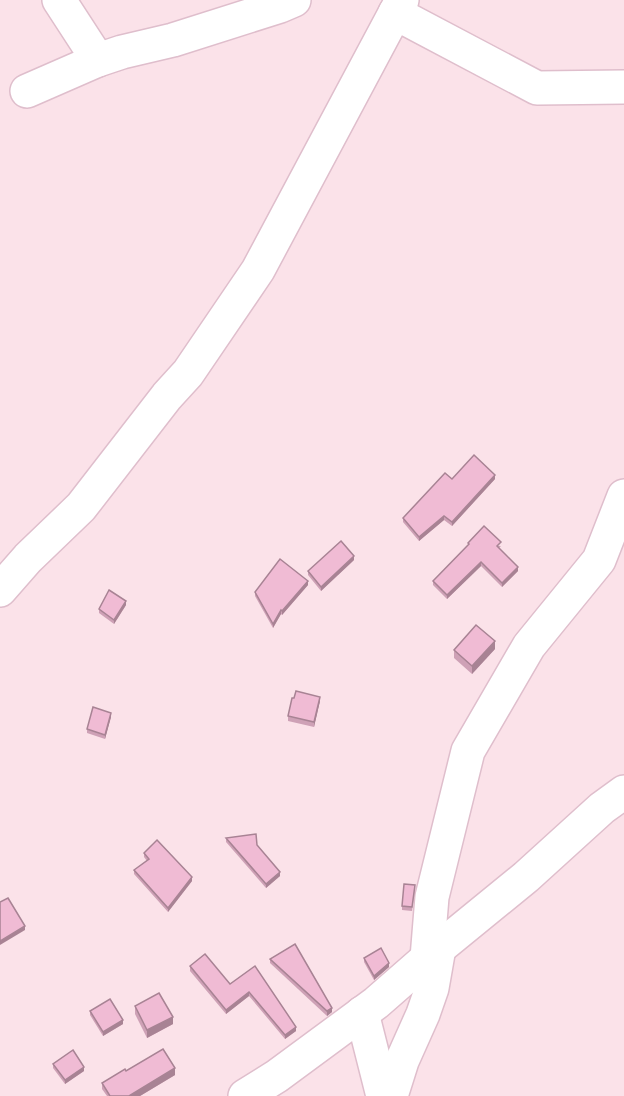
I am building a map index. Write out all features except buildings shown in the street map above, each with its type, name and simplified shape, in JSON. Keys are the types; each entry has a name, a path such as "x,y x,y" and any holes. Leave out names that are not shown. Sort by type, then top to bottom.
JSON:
{"street":[{"path":"59,0 98,60"},
{"path":"27,91 98,60 173,40 294,0"},
{"path":"0,590 28,558 81,507 167,396 188,373 258,270 399,7 537,88 624,87"},
{"path":"391,1096 402,1061 432,988 432,897 468,751 529,646 599,560 624,496"},
{"path":"245,1096 277,1076 376,1003 526,877 602,808 624,792"},
{"path":"362,1013 383,1096"}]}
